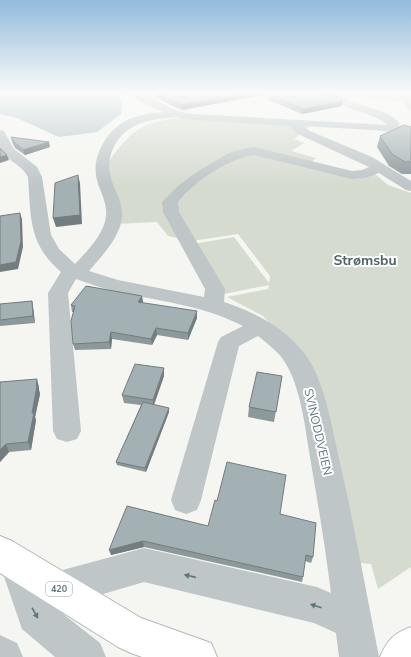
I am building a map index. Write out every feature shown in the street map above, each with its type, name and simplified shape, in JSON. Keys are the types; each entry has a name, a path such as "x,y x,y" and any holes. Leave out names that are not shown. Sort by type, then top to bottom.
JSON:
{"main road":[{"name":"420","path":"9,559 59,589 142,645 197,657"},
{"path":"400,657 411,646"}],"street":[{"path":"67,431 58,293 74,271 90,260 114,220 112,201 102,167 104,152 114,134 128,124"},
{"path":"294,124 300,131 367,160 411,187"},
{"path":"304,124 405,130"},
{"path":"395,124 405,130"},
{"name":"SVINODDVEIEN","path":"0,134 9,151 18,159 15,164 30,167 35,177 42,235 52,252 66,267 114,285 211,304 235,313 260,326 281,343 296,359 305,378 316,414 338,525 352,621 359,657"},
{"path":"211,304 214,301 215,289 171,212 170,202 185,187 216,165 241,153 254,151 352,175 373,170 377,168 376,166"},
{"path":"186,500 229,342 260,326"},
{"path":"9,559 35,616 86,657"},
{"path":"59,589 144,565 316,605 352,621"}],"shaded area":[{"path":"30,124 108,124 97,132 59,137"},
{"path":"151,124 282,124 311,126 294,139 304,143 291,151 316,158 308,165 375,174 388,185 411,193 411,567 378,589 371,564 351,562 336,463 282,355 275,347 268,321 263,316 227,297 268,289 269,285 224,294 193,244 234,237 269,283 270,276 238,234 192,241 168,236 157,222 116,224 103,172 121,145 133,133"}],"building":[{"path":"404,125 411,127 411,162 405,162 392,154 380,136"},
{"path":"11,137 49,142 23,150"},
{"path":"0,148 7,155 0,157"},
{"path":"78,175 80,215 53,218 55,183"},
{"path":"20,213 21,241 16,262 0,265 0,216"},
{"path":"86,286 142,296 138,302 197,311 188,333 156,328 151,339 111,332 109,342 73,344 71,321 75,306 71,305"},
{"path":"32,301 33,316 0,320 0,304"},
{"path":"135,364 164,368 153,400 122,395"},
{"path":"257,372 282,376 276,412 249,407"},
{"path":"37,379 32,413 34,413 28,442 6,444 0,450 0,382"},
{"path":"143,402 169,408 145,468 116,462"},
{"path":"227,462 286,475 280,514 316,523 313,557 306,555 303,577 143,541 109,550 127,506 208,526 215,500 217,501"}],"district":[{"name":"Strømsbu","path":"365,260"}]}
